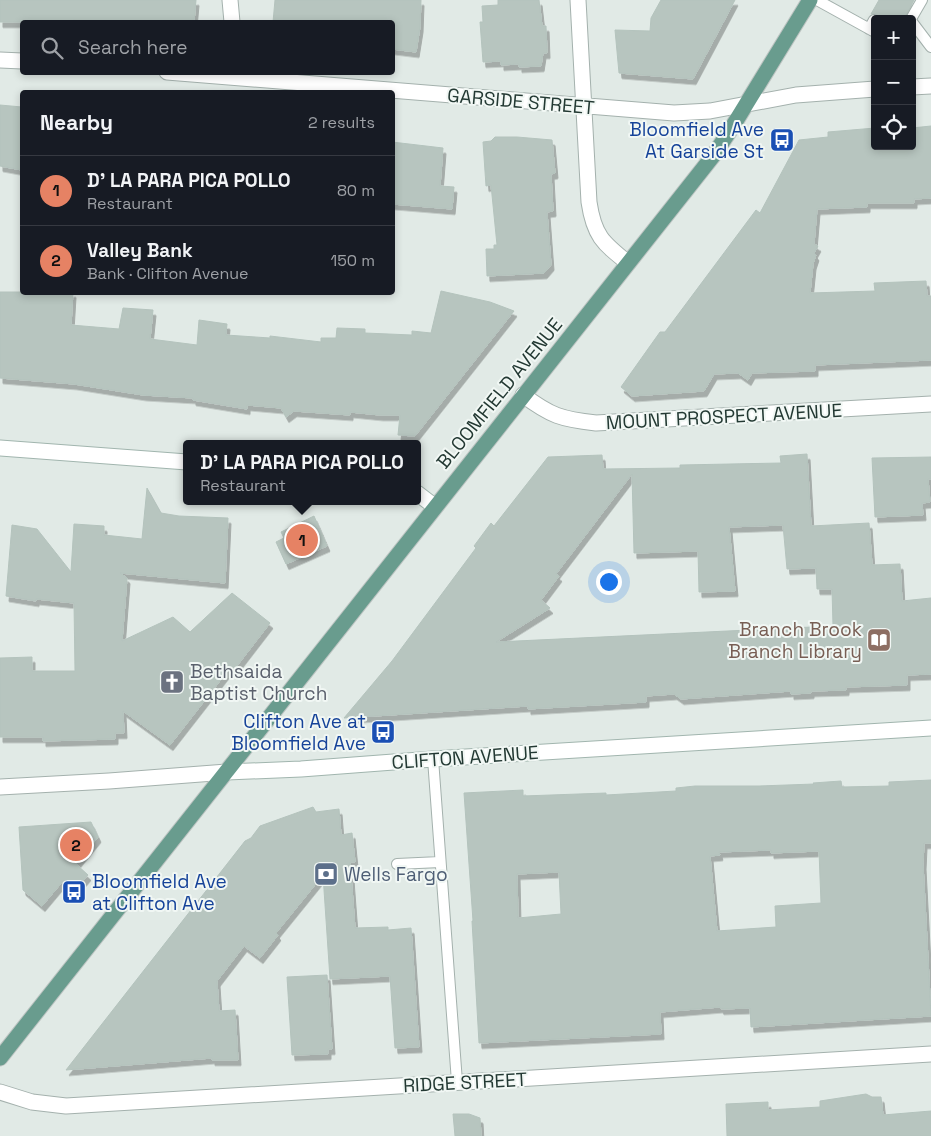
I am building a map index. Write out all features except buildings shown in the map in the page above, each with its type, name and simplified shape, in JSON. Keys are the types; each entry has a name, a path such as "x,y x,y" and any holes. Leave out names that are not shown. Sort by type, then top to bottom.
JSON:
{"main road":[{"name":"BLOOMFIELD AVENUE","path":"0,1058 712,156 747,104 810,0"}],"street":[{"path":"230,0 232,20"},
{"path":"578,0 591,216 596,232 606,245 628,263"},
{"path":"0,60 20,61"},
{"name":"GARSIDE STREET","path":"230,75 693,114 796,95 871,89"},
{"path":"916,87 931,86"},
{"name":"MOUNT PROSPECT AVENUE","path":"524,395 541,408 557,416 596,423 931,404"},
{"path":"0,448 183,462"},
{"path":"421,495 434,506"},
{"name":"CLIFTON AVENUE","path":"0,786 109,781 931,728"},
{"name":"RIDGE STREET","path":"0,1092 32,1102 66,1106 931,1054"}],"lane":[{"path":"817,0 871,26"},
{"path":"914,15 922,0"},
{"path":"916,26 931,47"},
{"path":"433,759 457,1082"},
{"path":"397,864 440,862"}],"place":[{"name":"Bloomfield Ave At Garside St","path":"782,140"},
{"name":"D' LA PARA PICA POLLO","path":"302,540"},
{"name":"Branch Brook Branch Library","path":"879,640"},
{"name":"Bethsaida Baptist Church","path":"172,682"},
{"name":"Clifton Ave at Bloomfield Ave","path":"383,732"},
{"name":"Valley Bank","path":"76,845"},
{"name":"Wells Fargo","path":"326,874"},
{"name":"Bloomfield Ave at Clifton Ave","path":"74,892"}]}
